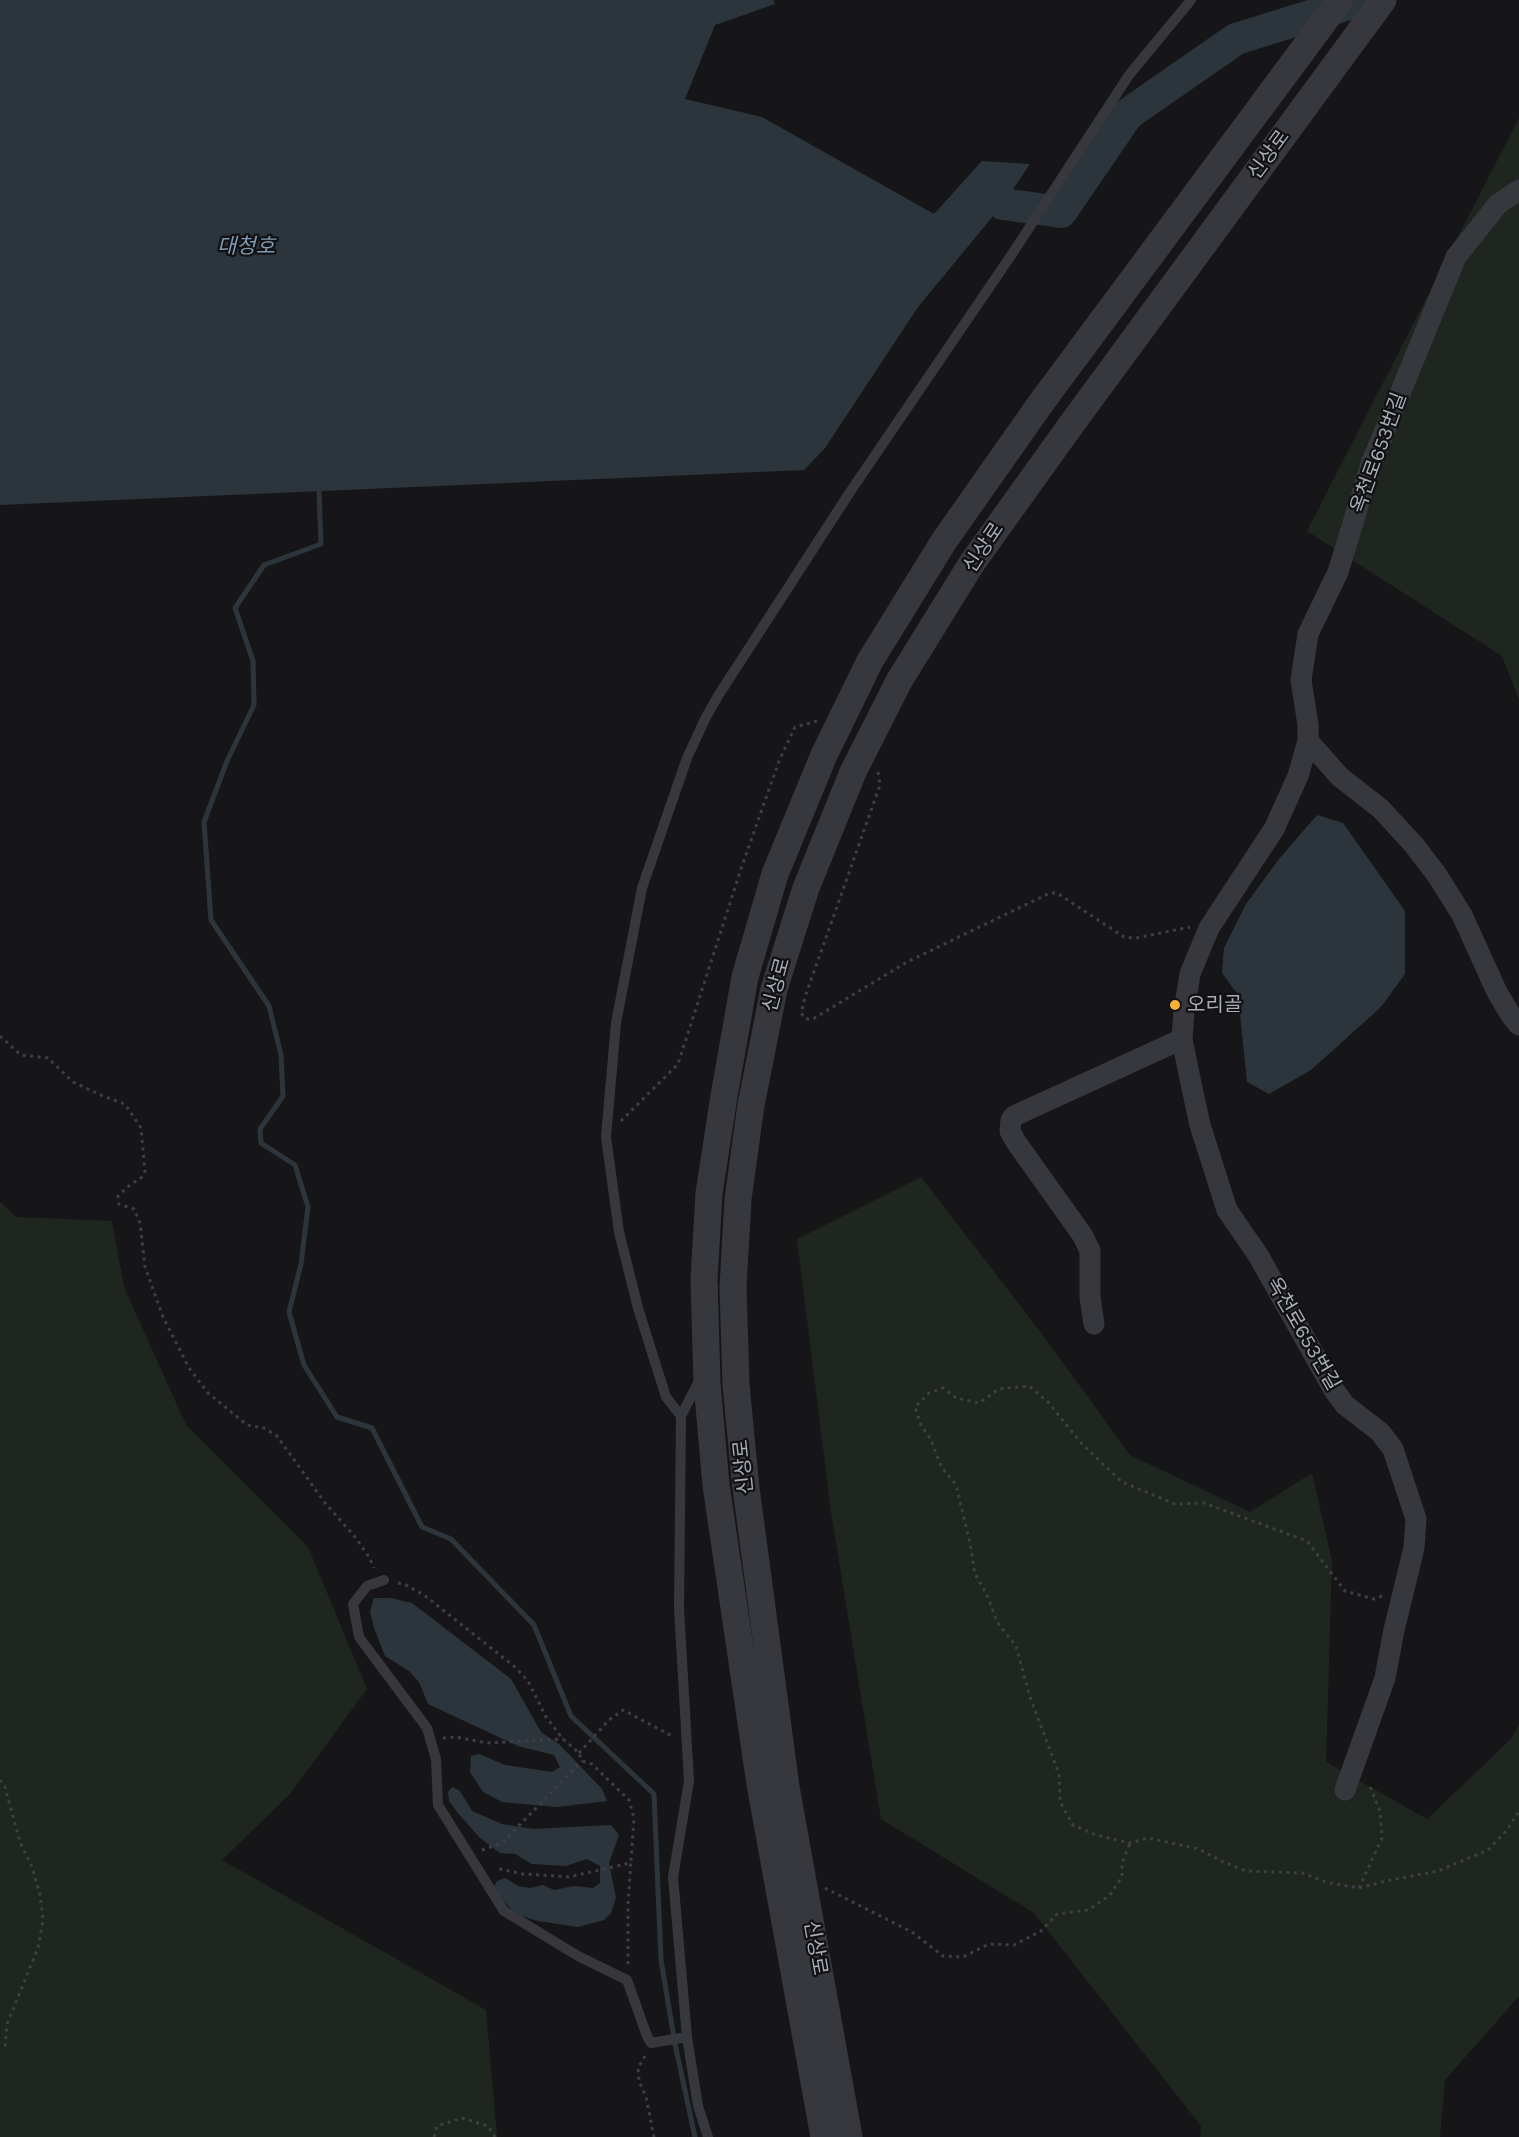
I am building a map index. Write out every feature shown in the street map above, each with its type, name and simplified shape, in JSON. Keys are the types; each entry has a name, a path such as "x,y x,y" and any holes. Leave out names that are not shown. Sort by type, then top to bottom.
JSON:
{"street":[{"name":"신상로","path":"824,2137 760,1784 716,1485 707,1366 704,1280 709,1193 745,977 775,874 824,755 870,661 944,541 1041,403 1340,0"},
{"name":"신상로","path":"849,2137 786,1787 746,1488 736,1385 733,1287 738,1199 750,1117 774,989 806,888 865,772 899,681 972,563 1383,0"},
{"name":"옥천로653번길","path":"1345,1790 1385,1678 1414,1548 1416,1519 1393,1449 1380,1432 1345,1405 1334,1390 1258,1255 1227,1210 1200,1125 1182,1039 1184,1011 1190,974 1209,928 1274,829 1298,776 1308,741 1308,725 1301,680 1308,634 1338,572 1371,464 1456,257 1498,204 1519,190"},
{"path":"1308,741 1340,777 1381,809 1437,875 1462,915 1497,992 1519,1025"},
{"path":"1094,1324 1090,1297 1090,1251 1083,1236 1016,1142 1010,1131 1011,1120 1014,1116 1182,1039"}],"lane":[{"path":"681,1416 666,1397 638,1308 620,1232 606,1137 616,1023 642,888 687,758 718,696 850,492 1069,169 1129,75 1191,0"},
{"path":"707,1366 681,1416 679,1608 689,1781 673,1877 687,2037 698,2106 708,2137"},
{"path":"384,1580 367,1586 353,1604 359,1637 427,1728 436,1759 438,1804 504,1911 578,1956 627,1980 646,2036 651,2043 687,2037"}],"path":[{"path":"621,1121 678,1064 779,760 795,727 818,721"},
{"path":"865,772 880,785 805,997 801,1013 806,1019 813,1019 907,963 1050,893 1057,892 1124,937 1136,938 1190,927"},
{"path":"0,1036 21,1055 48,1058 73,1082 125,1104 141,1128 145,1171 142,1177 118,1196 118,1204 134,1209 140,1223 145,1267 164,1317 189,1368 208,1393 247,1425 264,1428 277,1436 325,1503 356,1538 369,1557 377,1576 384,1580 404,1584 424,1595 515,1667 528,1681 546,1717 563,1739 579,1753 582,1761"},
{"path":"1406,1585 1374,1599 1345,1591 1307,1541 1204,1503 1175,1504 1122,1482 1082,1444 1048,1402 1029,1386 999,1389 979,1403 956,1398 943,1388 929,1393 915,1407 941,1466 956,1485 975,1574 988,1597 997,1623 1016,1646 1030,1697 1059,1774 1060,1802 1073,1825 1096,1835 1130,1843 1148,1838 1199,1849 1246,1871 1302,1874 1329,1883 1359,1888 1438,1871 1488,1850 1507,1830 1519,1811"},
{"path":"579,1753 609,1720 624,1710 674,1737"},
{"path":"430,1738 455,1737 487,1743 563,1739"},
{"path":"485,1848 502,1843 582,1761"},
{"path":"582,1761 592,1764 629,1800 634,1818 627,1980"},
{"path":"0,1780 5,1786 20,1842 32,1866 40,1895 43,1920 38,1948 7,2024 5,2045 0,2047"},
{"path":"1359,1888 1382,1838 1380,1811 1367,1780"},
{"path":"803,1882 824,1887 867,1908 912,1932 943,1956 963,1957 989,1944 1014,1945 1041,1931 1057,1914 1088,1910 1109,1896 1122,1877 1122,1863 1130,1843"},
{"path":"474,1864 523,1874 569,1877 631,1861"},
{"path":"651,2043 638,2068 654,2137"},
{"path":"434,2137 437,2126 462,2118 488,2126 495,2137"}],"shaded area":[{"path":"1519,118 1519,699 1502,656 1307,531"},
{"path":"921,1177 1042,1334 1130,1455 1250,1512 1312,1473 1332,1561 1326,1762 1427,1819 1511,1739 1519,1724 1519,1996 1445,2080 1440,2137 1200,2137 1201,2126 1034,1913 881,1819 831,1512 797,1239"},
{"path":"0,1202 16,1217 112,1221 124,1287 186,1425 308,1547 367,1689 290,1794 222,1860 486,2010 497,2137 0,2137"}],"water":[{"name":"대청호","path":"0,0 773,0 775,4 715,25 685,99 762,117 934,214 982,161 1030,164 1003,204 918,307 825,448 804,470 0,505"},
{"path":"1317,815 1343,823 1405,911 1405,974 1381,1007 1311,1070 1269,1094 1247,1082 1238,995 1222,973 1224,948 1246,904 1279,859"},
{"path":"374,1598 390,1598 412,1603 511,1679 541,1732 560,1745 602,1789 607,1801 557,1807 502,1802 483,1792 470,1772 471,1756 479,1754 505,1765 552,1772 560,1767 554,1755 518,1746 428,1704 419,1682 409,1671 385,1656 370,1611"},
{"path":"452,1787 460,1791 472,1811 502,1824 533,1829 611,1825 619,1835 609,1863 616,1898 611,1913 604,1920 578,1927 538,1921 515,1914 493,1888 497,1881 505,1878 518,1886 530,1888 543,1885 554,1890 574,1886 593,1888 600,1883 600,1866 587,1859 566,1866 532,1864 515,1854 500,1853 479,1837 449,1801 448,1792"}],"waterway":[{"path":"1003,204 1061,212 1128,114 1236,39 1362,0"},
{"path":"319,491 321,544 264,565 235,608 253,661 254,705 227,761 204,822 211,920 269,1006 281,1055 283,1096 260,1129 261,1143 295,1165 308,1207 301,1264 289,1312 304,1365 337,1417 372,1428 422,1527 451,1539 534,1625 571,1716 654,1794 661,1960 675,2044 695,2137"}],"place":[{"name":"오리골","path":"1175,1005"}]}
